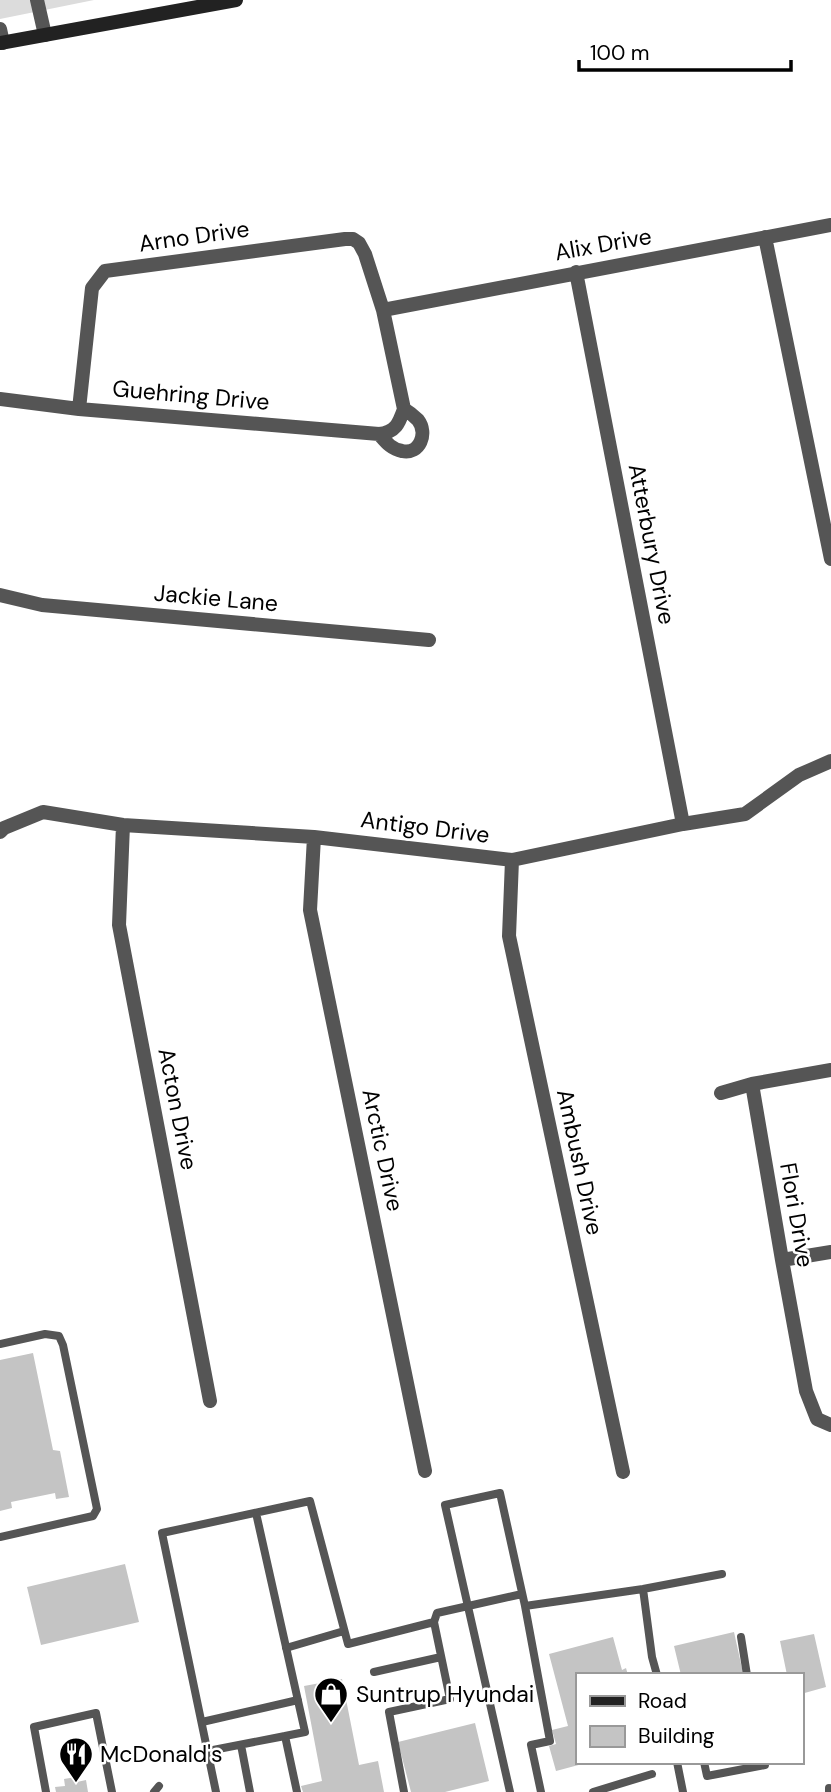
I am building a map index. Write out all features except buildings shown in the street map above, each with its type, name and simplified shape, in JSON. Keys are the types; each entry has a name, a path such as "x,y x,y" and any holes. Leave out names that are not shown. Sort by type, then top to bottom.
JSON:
{"street":[{"path":"37,0 45,35"},
{"path":"1,38 45,35 236,0"},
{"name":"Alix Drive","path":"383,310 831,225"},
{"path":"765,237 831,559"},
{"name":"Arno Drive","path":"79,408 92,288 105,271 353,239 359,243 365,254 383,310"},
{"name":"Atterbury Drive","path":"576,272 683,824"},
{"name":"Guehring Drive","path":"0,399 379,434 395,449 405,452 416,448 423,438 422,428 417,419 404,409 383,310"},
{"path":"379,434 389,432 399,423 404,409"},
{"name":"Jackie Lane","path":"0,595 42,605 429,640"},
{"name":"Antigo Drive","path":"0,832 43,813 123,825 314,837 512,860 744,814 800,775 831,761"},
{"name":"Acton Drive","path":"123,825 119,925 210,1401"},
{"name":"Arctic Drive","path":"314,837 310,910 425,1471"},
{"name":"Ambush Drive","path":"512,860 509,936 623,1472"},
{"path":"721,1093 752,1084 831,1070"},
{"name":"Flori Drive","path":"752,1084 806,1391 817,1419 831,1425"},
{"path":"782,1260 831,1252"}],"lane":[{"path":"0,1344 45,1334 58,1336 63,1345 97,1508 93,1516 0,1537"},
{"path":"510,1792 445,1505 500,1493 525,1606 550,1741 531,1745 541,1792"},
{"path":"216,1792 162,1533 310,1501 348,1644 434,1622"},
{"path":"208,1751 305,1732 256,1513"},
{"path":"525,1606 722,1574"},
{"path":"643,1588 656,1673"},
{"path":"404,1792 389,1712 450,1699 434,1622 437,1613 522,1594"},
{"path":"286,1648 344,1631"},
{"path":"741,1637 747,1673"},
{"path":"374,1672 441,1657"},
{"path":"202,1722 298,1700"},
{"path":"46,1792 34,1727 96,1713 112,1792"},
{"path":"285,1736 297,1792"},
{"path":"241,1745 250,1792"},
{"path":"677,1764 684,1792"},
{"path":"704,1764 707,1776 740,1766 765,1764"},
{"path":"594,1792 652,1774"}],"shaded area":[{"path":"0,0 94,0 0,19"}],"place":[{"name":"Suntrup Hyundai","path":"331,1724"},
{"name":"McDonald's","path":"76,1784"}]}
